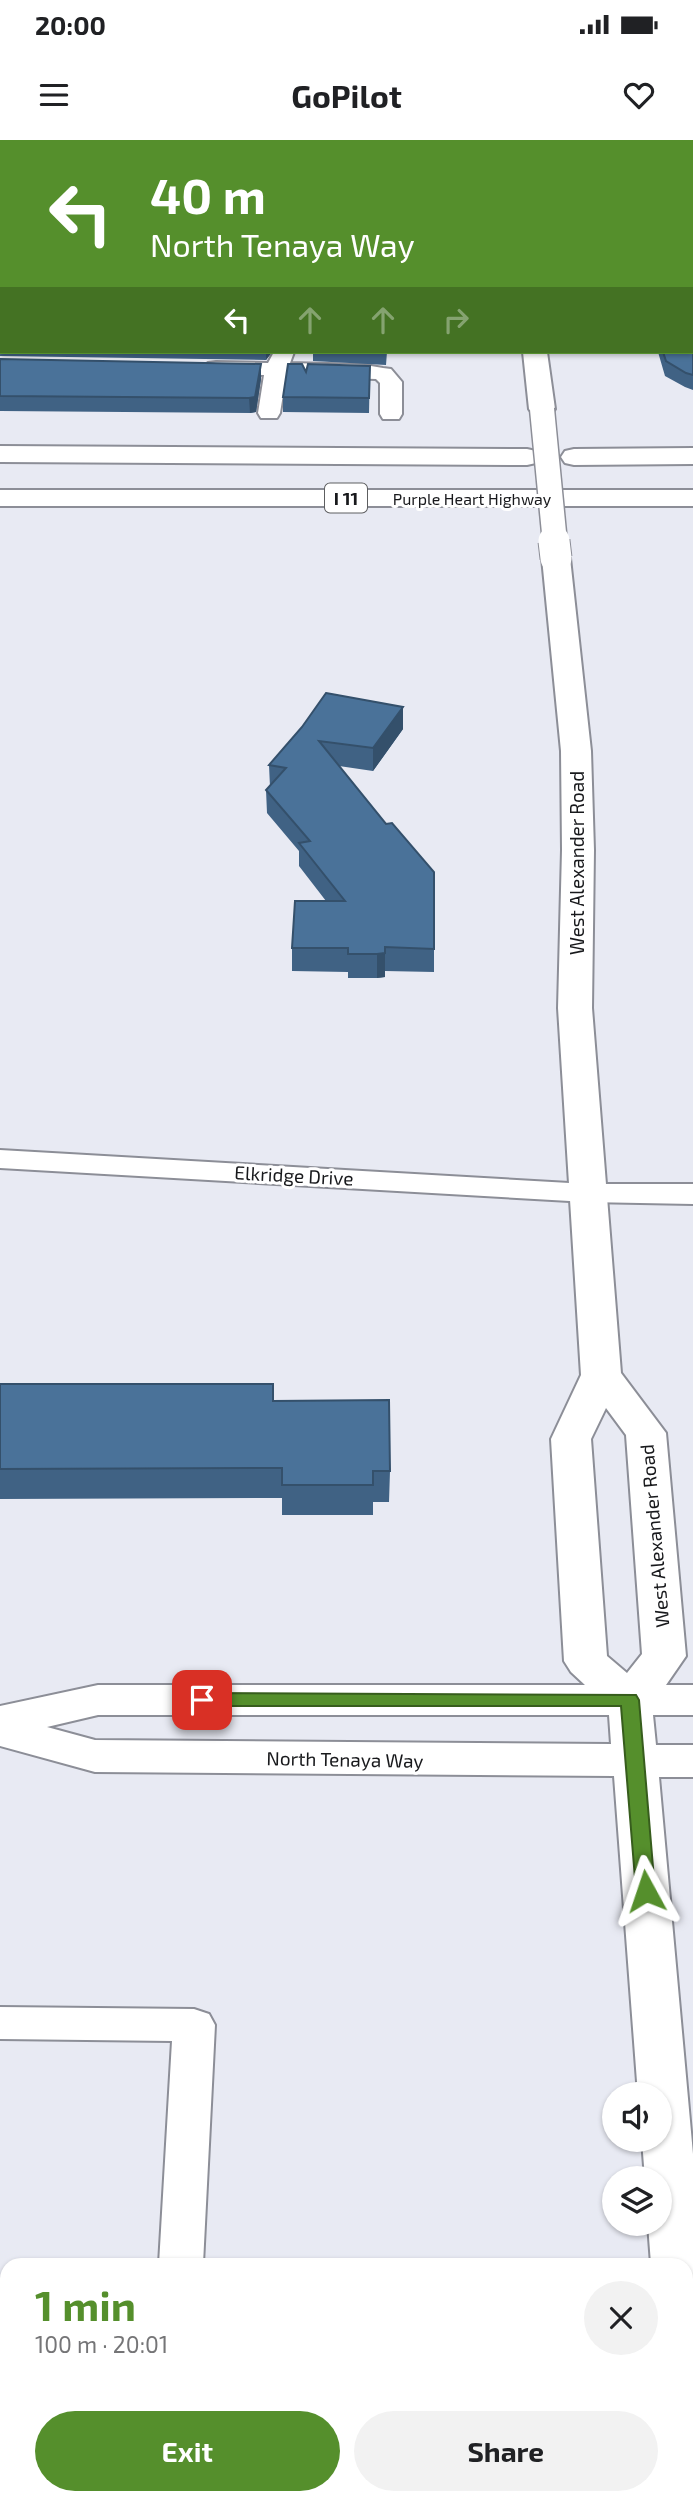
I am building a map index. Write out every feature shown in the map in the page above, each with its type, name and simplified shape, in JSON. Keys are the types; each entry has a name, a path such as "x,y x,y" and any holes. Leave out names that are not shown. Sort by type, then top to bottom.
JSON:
{"main road":[{"name":"West Alexander Road","path":"535,354 576,751 578,850 575,1008 601,1375 571,1439 586,1661 630,1700 664,1656 646,1433 601,1375"},
{"name":"I 11","path":"0,454 527,457"},
{"path":"574,457 693,456"},
{"name":"Purple Heart Highway","path":"0,498 693,498"},
{"path":"0,1722 98,1700 693,1700"},
{"path":"630,1700 676,2258"},
{"name":"North Tenaya Way","path":"0,1730 95,1756 693,1761"}],"street":[{"path":"195,367 280,361 383,374 391,382 391,414"},
{"path":"269,413 280,361"},
{"name":"Elkridge Drive","path":"0,1159 587,1193 693,1194"},
{"path":"0,2023 194,2025 181,2258"}],"building":[{"path":"664,354 693,354 693,375 686,373 666,361"},
{"path":"0,359 261,364 255,397 249,398 0,396"},
{"path":"288,364 302,364 306,372 308,364 370,366 369,398 283,397"},
{"path":"326,693 403,707 373,748 319,741 386,824 392,823 434,872 434,949 385,947 385,953 348,954 348,948 292,948 295,901 345,901 299,843 310,841 266,790 286,768 269,765 302,727"},
{"path":"0,1384 273,1384 273,1401 389,1400 390,1471 373,1471 373,1485 282,1485 282,1468 0,1469"}],"route":[{"path":"202,1700 630,1700 646,1891"}]}
